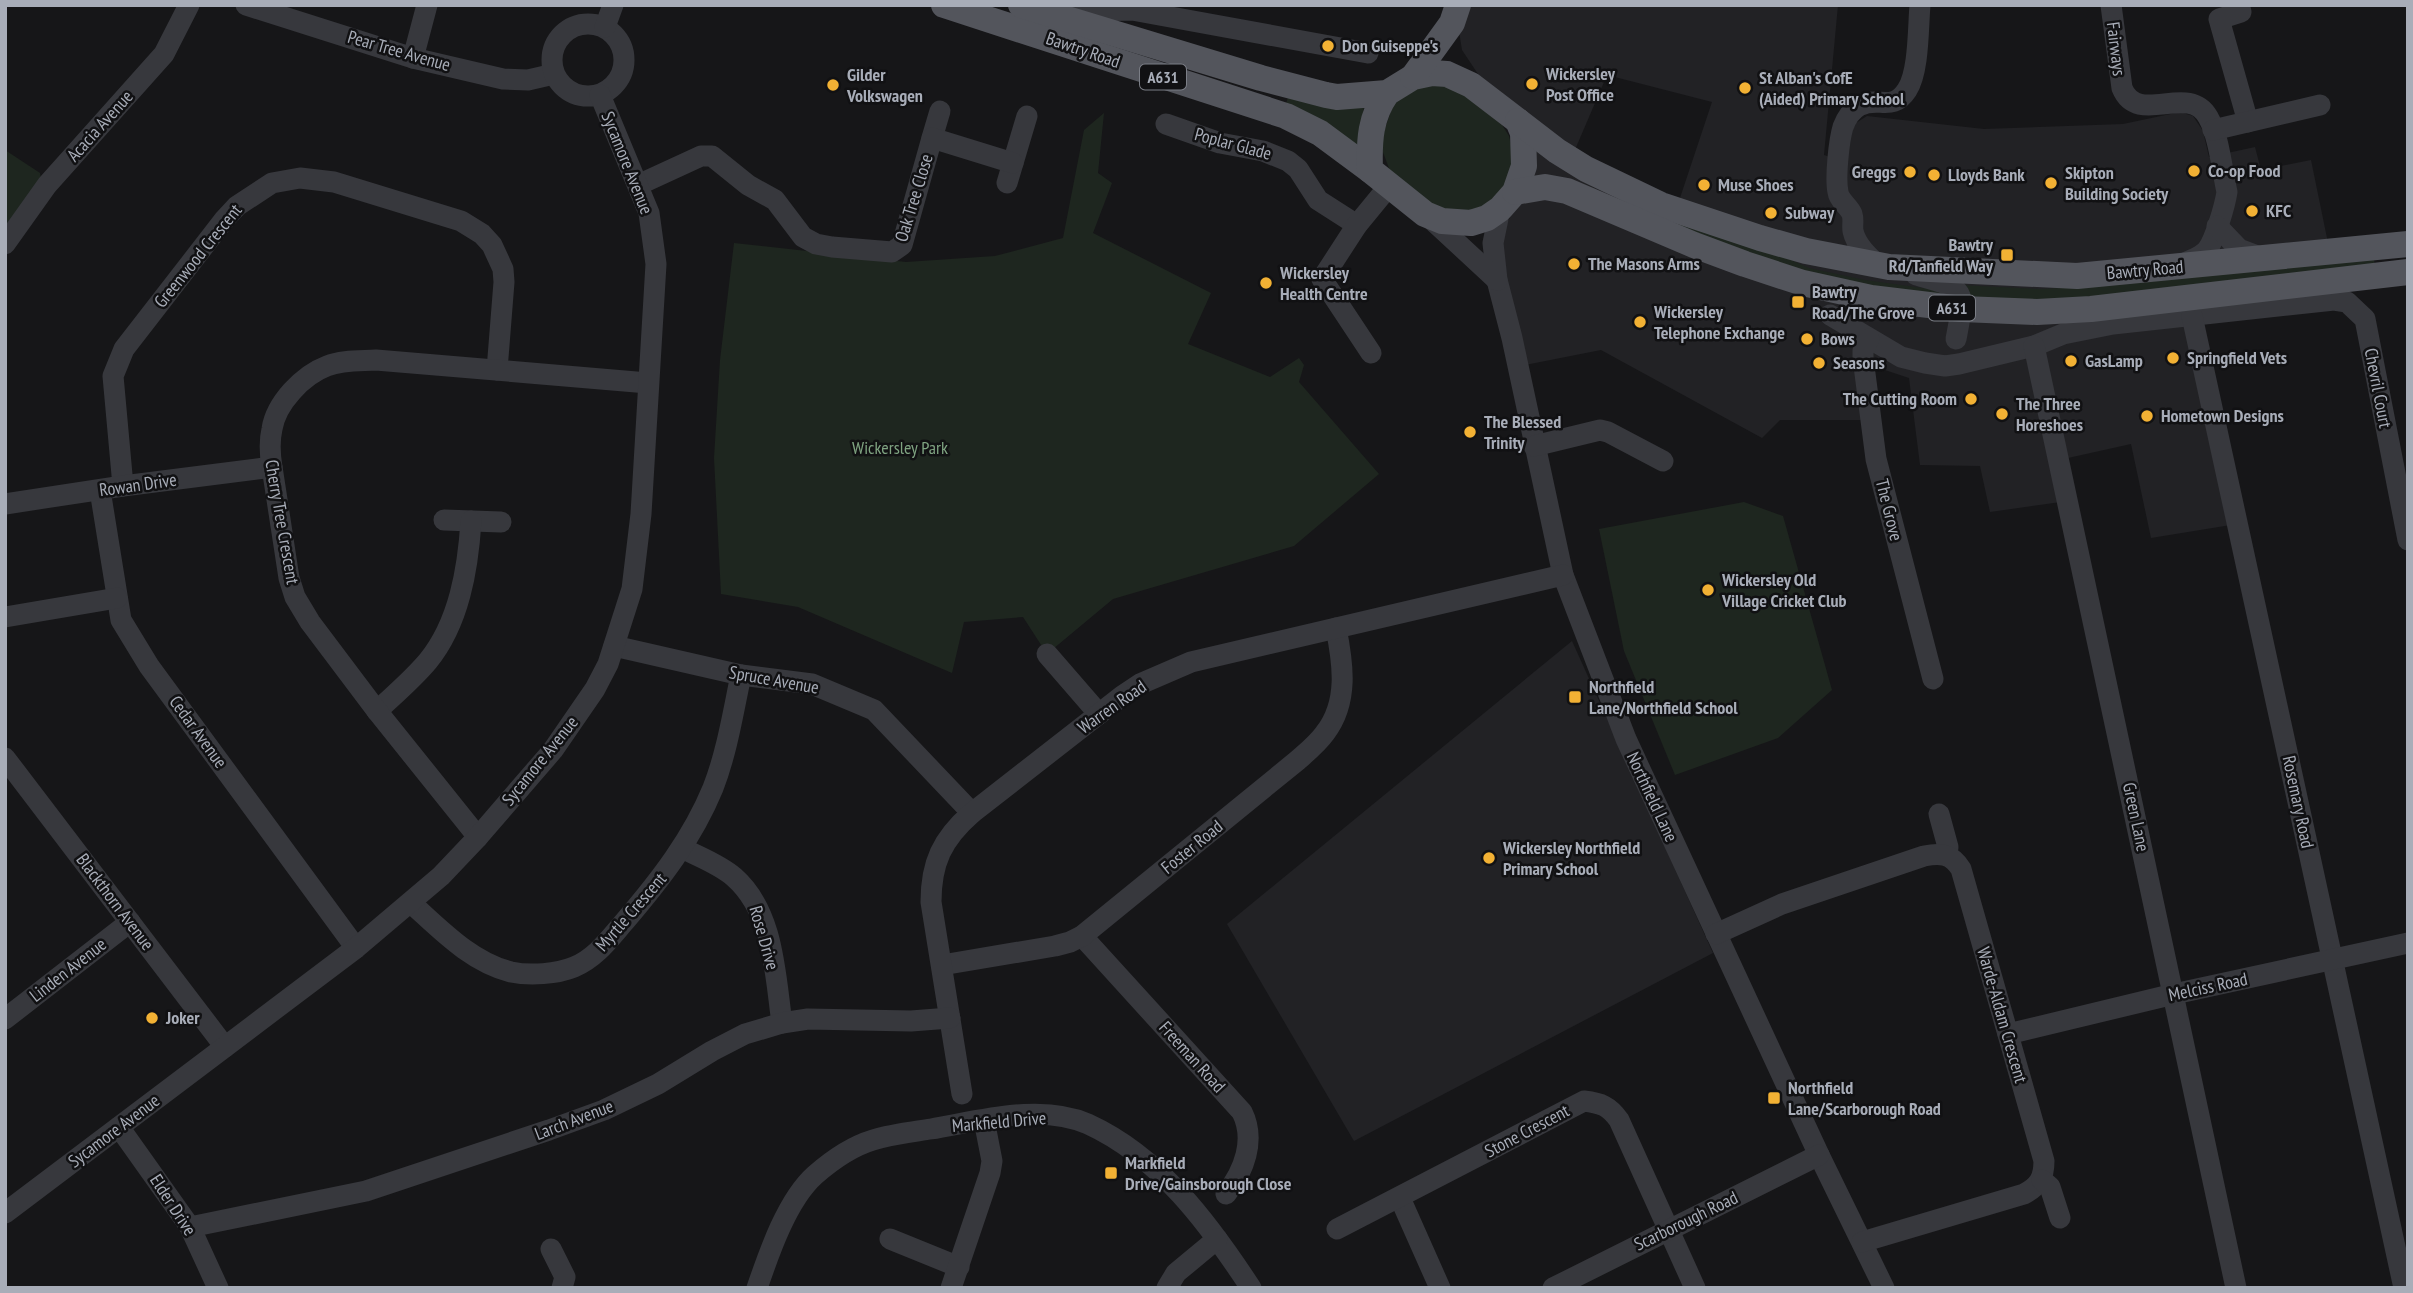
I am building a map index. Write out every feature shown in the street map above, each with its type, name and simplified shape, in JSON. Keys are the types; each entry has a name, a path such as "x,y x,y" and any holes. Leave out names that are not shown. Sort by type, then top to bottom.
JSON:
{"main road":[{"name":"Bawtry Road","path":"944,5 1286,116 1320,133 1380,178"},
{"name":"Bawtry Road","path":"1031,9 1326,95 1338,97 1387,93"},
{"path":"1413,76 1455,14"},
{"path":"1455,14 1454,45 1471,85"},
{"name":"A631","path":"1387,93 1413,76 1447,74 1471,85 1518,121"},
{"path":"1380,178 1371,125 1376,110 1387,93"},
{"name":"Bawtry Road","path":"1518,121 1586,169 1661,205 1713,224 1806,251 1883,266 2077,276 2178,268 2405,243"},
{"path":"1507,200 1521,178 1525,158 1523,133 1518,121"},
{"name":"A631","path":"1380,178 1425,214 1442,221 1471,223 1487,218 1507,200"},
{"name":"Bawtry Road","path":"1507,200 1545,187 1567,191 1773,274 1834,290 1962,309 2037,312 2091,309 2408,272"}],"street":[{"name":"Acacia Avenue","path":"5,244 47,185 164,54 189,5"},
{"name":"Pear Tree Avenue","path":"246,5 413,58 503,79 528,80 554,74"},
{"path":"413,58 427,5"},
{"path":"605,27 613,5"},
{"path":"1883,266 1862,249 1853,230 1852,214 1838,195 1842,129 1849,115 1859,106 1892,103 1901,99 1907,91 1914,71 1920,5"},
{"name":"Fairways","path":"2111,5 2124,95 2143,107 2184,102 2194,105 2208,116 2213,130 2227,192 2207,250 2178,268"},
{"path":"2239,5 2241,12 2219,19 2248,122"},
{"name":"Bawtry Road","path":"1031,9 1132,10 1368,53"},
{"path":"1178,53 1187,21"},
{"path":"582,23 595,23 618,37 625,54 625,67 619,81 600,95 574,94 561,85 554,74 551,60 553,48 559,37 569,28 582,23"},
{"name":"Sycamore Avenue","path":"5,1213 356,948 411,903 478,837 553,750 595,689 614,646 635,573 656,264 649,213 600,95"},
{"path":"2213,130 2320,105"},
{"path":"932,138 940,111"},
{"name":"Oak Tree Close","path":"638,185 701,156 712,156 748,185 775,200 803,237 816,244 892,252 902,246 932,138 1010,173 1027,116"},
{"name":"Poplar Glade","path":"1166,124 1220,143 1263,151 1288,161 1298,169 1318,200 1357,225"},
{"name":"Greenwood Crescent","path":"123,486 113,376 124,349 231,213 255,192 272,183 300,178 334,182 461,221 482,234 492,245 503,270 497,370"},
{"path":"1371,353 1322,279 1357,225 1380,178"},
{"name":"Northfield Lane","path":"1507,200 1493,243 1497,279 1563,575 1626,739 1819,1155 1884,1288"},
{"path":"1425,214 1497,279"},
{"path":"2217,226 2239,249 2266,259"},
{"path":"1806,251 1836,243 1853,230"},
{"name":"Bawtry Road","path":"1883,266 1952,285 1961,294 1962,309"},
{"name":"Chevril Court","path":"2192,316 2334,300 2347,302 2365,319 2408,540"},
{"path":"1931,306 1945,320 1956,339"},
{"path":"1959,364 1956,339 1962,309"},
{"path":"1830,315 1901,357 1925,363 1959,364 2034,346 2063,334 2113,324 2192,316"},
{"name":"Rosemary Road","path":"2192,316 2404,1288"},
{"name":"The Grove","path":"1868,339 1863,358 1876,459 1933,679"},
{"name":"Green Lane","path":"2034,346 2236,1288"},
{"name":"Cherry Tree Crescent","path":"478,837 377,711 310,622 295,597 289,578 272,467 272,427 279,410 311,373 328,365 351,361 376,360 649,383"},
{"path":"1534,446 1600,430 1663,461"},
{"name":"Rowan Drive","path":"5,504 272,467"},
{"name":"Cedar Avenue","path":"100,491 121,620 149,666 356,948"},
{"path":"444,520 501,522"},
{"path":"377,711 427,662 440,643 455,610 461,587 471,521"},
{"name":"Warren Road","path":"962,1094 931,902 933,872 943,846 954,829 971,813 1140,684 1191,662 1563,575"},
{"path":"5,617 117,598"},
{"name":"Foster Road","path":"942,965 1055,946 1082,936 1298,760 1326,733 1337,712 1343,681 1343,663 1336,628"},
{"name":"Spruce Avenue","path":"614,646 741,675 812,684 874,710 971,813"},
{"path":"1047,654 1099,714"},
{"name":"Myrtle Crescent","path":"411,903 453,941 491,964 512,972 554,972 575,966 602,947 655,887 681,848 712,791 723,760 741,675"},
{"name":"Blackthorn Avenue","path":"5,758 225,1047"},
{"name":"Warde-Aldam Crescent","path":"1939,814 1948,847 1947,855 1956,861 1961,869 2044,1161 2042,1180 2050,1187 2060,1218"},
{"name":"Rose Drive","path":"681,848 719,866 733,876 759,907 773,963 782,1023"},
{"path":"1716,934 1794,900 1924,856 1937,853 1947,855"},
{"name":"Linden Avenue","path":"5,1019 131,922"},
{"name":"Freeman Road","path":"1082,936 1246,1120 1248,1143 1239,1177 1226,1194"},
{"name":"Melciss Road","path":"2008,1034 2174,994 2408,943"},
{"name":"Larch Avenue","path":"190,1227 366,1191 549,1130 604,1110 658,1084 745,1034 782,1023 808,1019 911,1021 950,1018"},
{"name":"Stone Crescent","path":"1337,1229 1584,1101 1600,1103 1612,1110 1619,1119 1695,1288"},
{"name":"Markfield Drive","path":"757,1288 790,1208 813,1177 842,1155 872,1140 984,1120 1046,1115 1073,1119 1088,1125 1126,1146 1159,1172 1217,1239 1251,1288"},
{"path":"951,1288 990,1173 992,1161 984,1120"},
{"name":"Elder Drive","path":"119,1127 190,1227 215,1287"},
{"name":"Scarborough Road","path":"1553,1288 1819,1155"},
{"path":"1862,1242 2024,1194 2042,1180"},
{"path":"1400,1198 1440,1288"},
{"path":"890,1239 959,1267"},
{"path":"1167,1288 1175,1273 1217,1239"},
{"path":"551,1249 565,1277 562,1288"}],"shaded area":[{"path":"1464,5 1838,5 1824,155 1839,160 1856,123 1867,116 1984,129 2123,124 2180,112 2193,116 2203,131 2209,157 2255,147 2261,170 2311,160 2327,238 2347,309 2192,316 2237,524 2151,538 2131,444 2059,460 2068,501 1990,512 1980,466 1920,465 1909,378 1864,363 1871,420 1780,420 1762,438 1601,350 1525,365 1501,265 1503,230 1533,175 1482,80 1462,50 1458,25","holes":["1607,75 1712,102 1679,201 1574,152"]},
{"name":"Wickersley Northfield Primary School","path":"1572,641 1713,953 1354,1141 1227,924"}],"green space":[{"path":"1422,85 1455,87 1502,125 1509,136 1514,158 1502,192 1482,208 1464,212 1432,206 1390,171 1380,144 1394,102"},
{"path":"1289,94 1364,107 1360,141 1356,147 1285,107"},
{"name":"Wickersley Park","path":"1104,113 1098,173 1112,183 1093,233 1211,293 1188,344 1270,377 1299,358 1304,365 1299,382 1379,474 1294,546 1113,599 1047,654 1023,617 964,622 952,673 798,607 721,594 714,458 720,360 734,243 906,262 995,256 1063,238 1084,130"},
{"path":"5,150 40,173 41,179 5,233"},
{"path":"1613,191 1759,246 1809,268 1865,280 1937,290 1948,296 1865,290 1711,244"},
{"path":"2374,257 2375,269 2118,299 1970,302 1960,285 2039,289 2108,286"},
{"name":"Wickersley Old Village Cricket Club","path":"1744,502 1783,516 1832,690 1778,738 1675,775 1624,651 1599,529"}],"place":[{"name":"Don Guiseppe's","path":"1328,46"},
{"name":"Wickersley Post Office","path":"1532,84"},
{"name":"Gilder Volkswagen","path":"833,85"},
{"name":"St Alban's CofE (Aided) Primary School","path":"1745,88"},
{"name":"Co-op Food","path":"2194,171"},
{"name":"Greggs","path":"1910,172"},
{"name":"Lloyds Bank","path":"1934,175"},
{"name":"Skipton Building Society","path":"2051,183"},
{"name":"Muse Shoes","path":"1704,185"},
{"name":"KFC","path":"2252,211"},
{"name":"Subway","path":"1771,213"},
{"name":"Bawtry Rd/Tanfield Way","path":"2007,255"},
{"name":"The Masons Arms","path":"1574,264"},
{"name":"Wickersley Health Centre","path":"1266,283"},
{"name":"Bawtry Road/The Grove","path":"1798,302"},
{"name":"Wickersley Telephone Exchange","path":"1640,322"},
{"name":"Bows","path":"1807,339"},
{"name":"Springfield Vets","path":"2173,358"},
{"name":"GasLamp","path":"2071,361"},
{"name":"Seasons","path":"1819,363"},
{"name":"The Cutting Room","path":"1971,399"},
{"name":"The Three Horeshoes","path":"2002,414"},
{"name":"Hometown Designs","path":"2147,416"},
{"name":"The Blessed Trinity","path":"1470,432"},
{"name":"Wickersley Old Village Cricket Club","path":"1708,590"},
{"name":"Northfield Lane/Northfield School","path":"1575,697"},
{"name":"Wickersley Northfield Primary School","path":"1489,858"},
{"name":"Joker","path":"152,1018"},
{"name":"Northfield Lane/Scarborough Road","path":"1774,1098"},
{"name":"Markfield Drive/Gainsborough Close","path":"1111,1173"}]}
